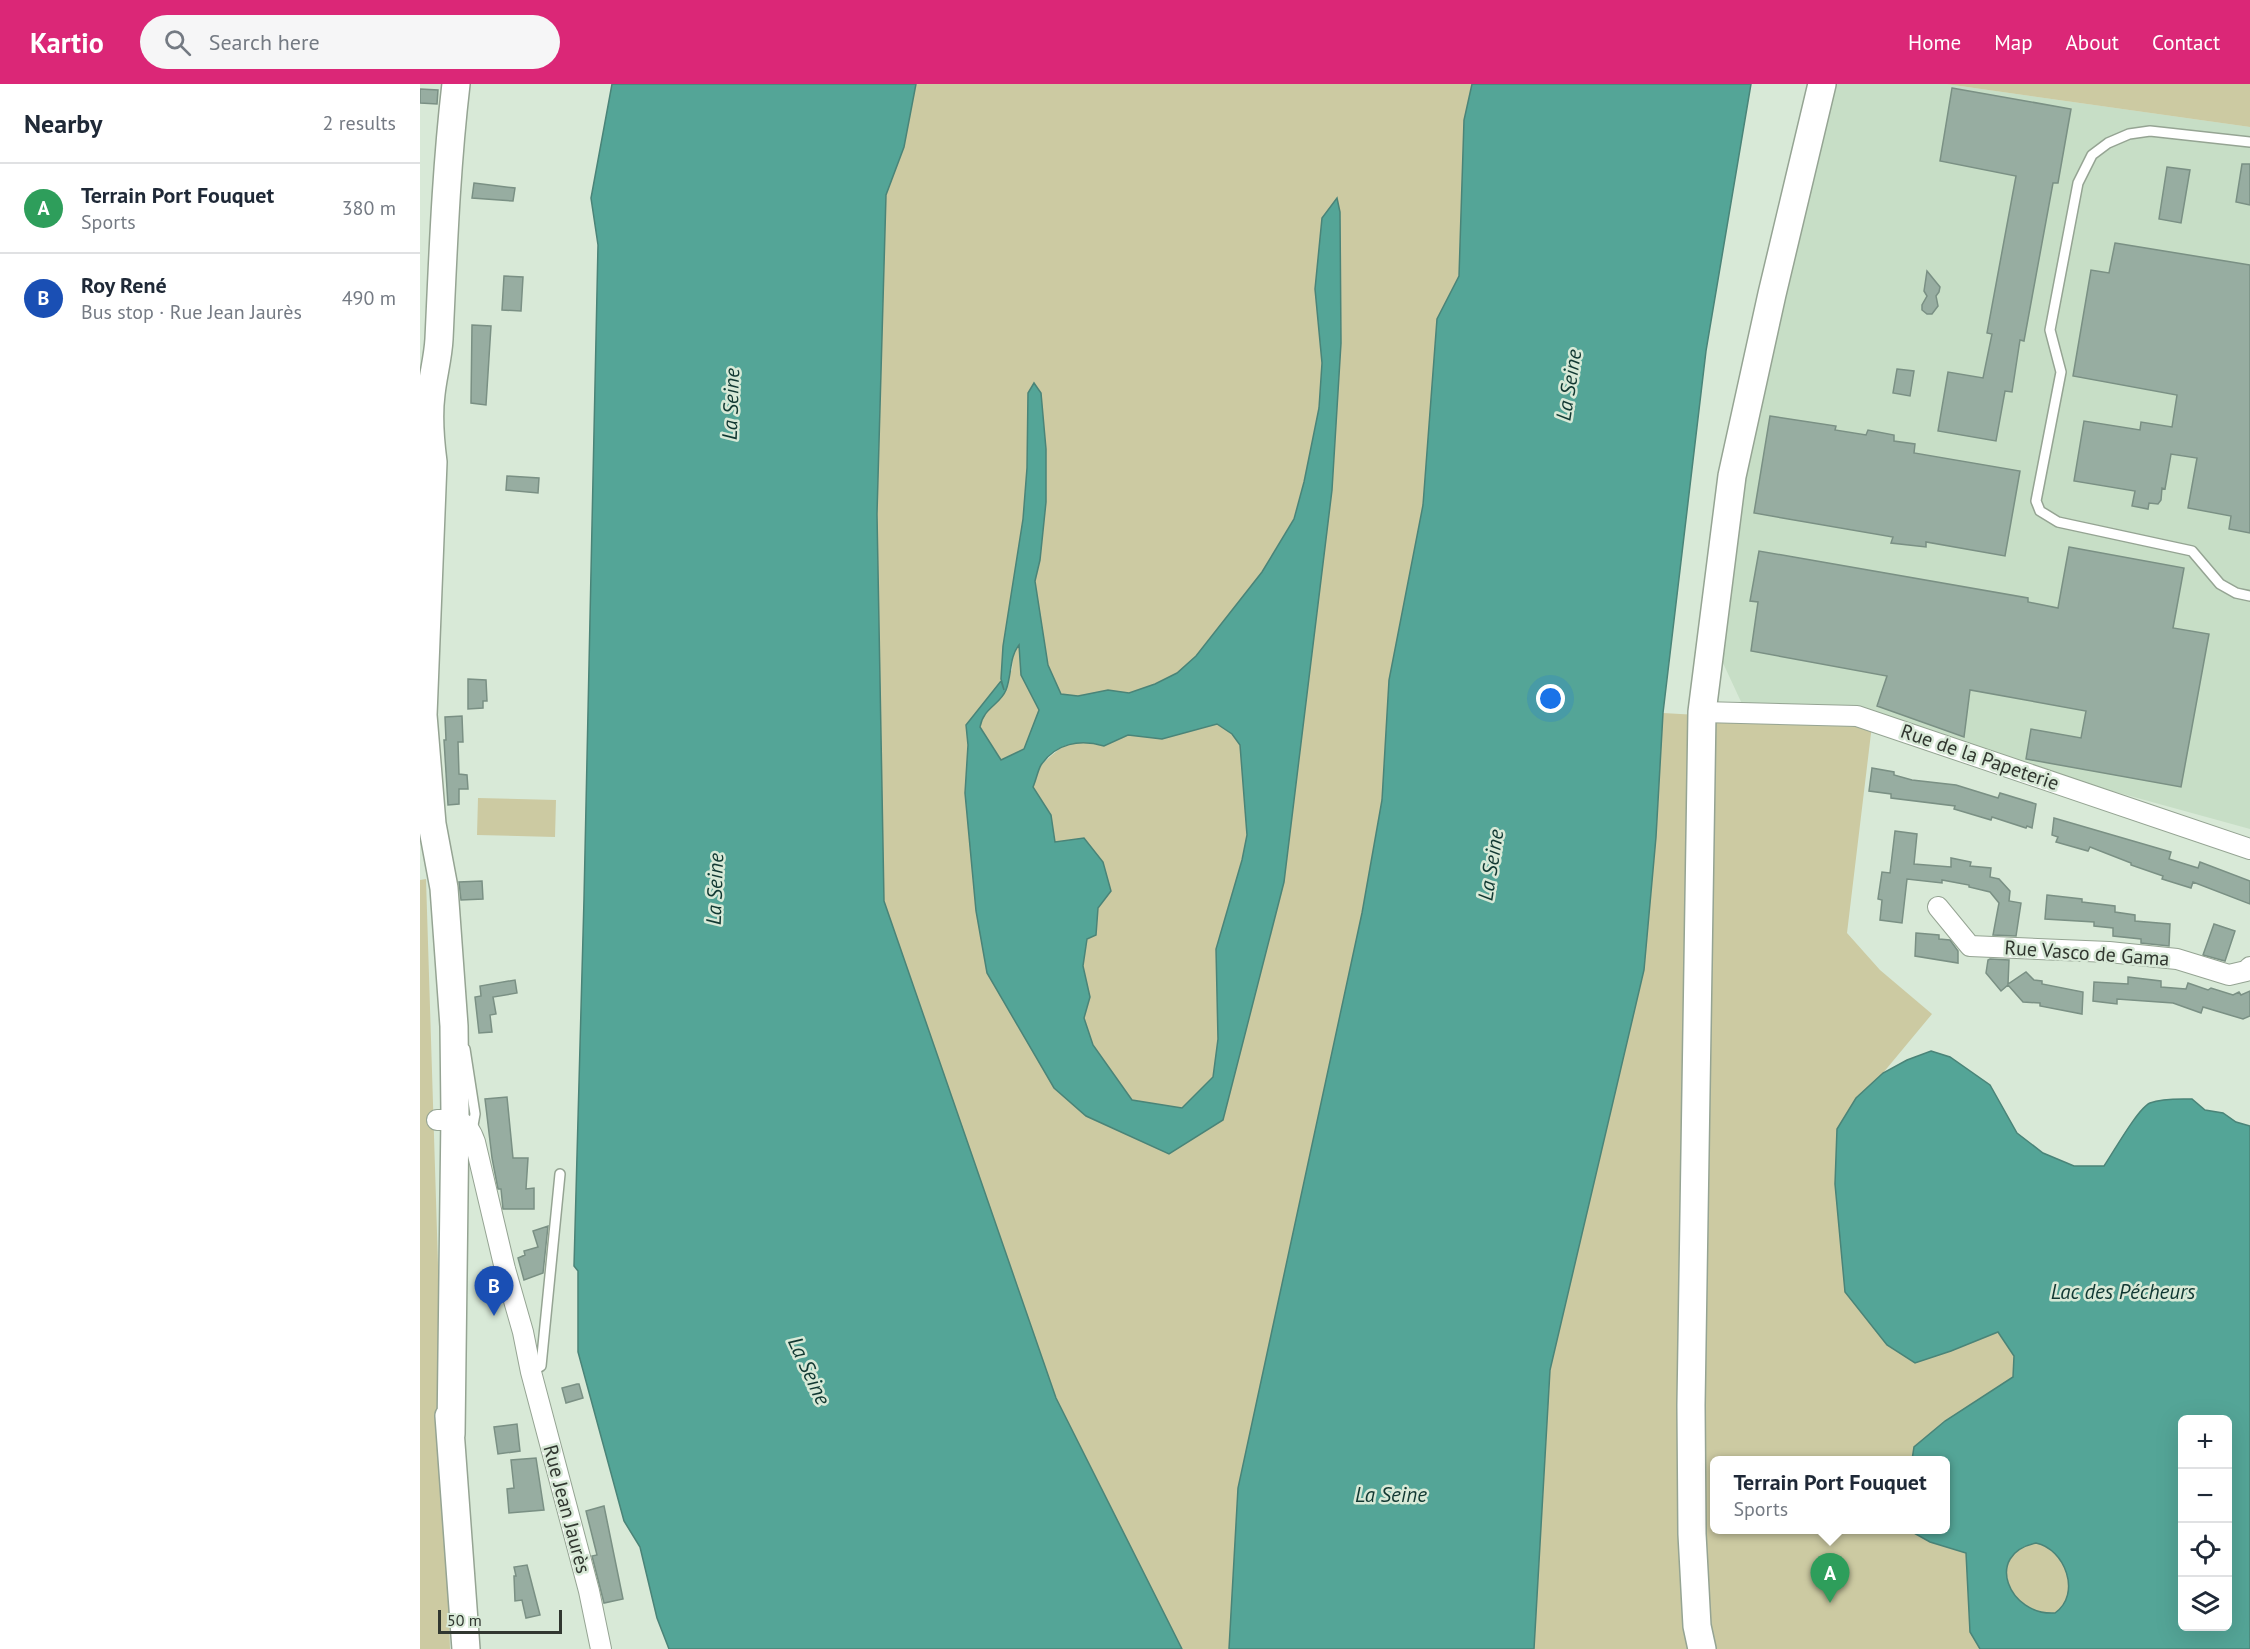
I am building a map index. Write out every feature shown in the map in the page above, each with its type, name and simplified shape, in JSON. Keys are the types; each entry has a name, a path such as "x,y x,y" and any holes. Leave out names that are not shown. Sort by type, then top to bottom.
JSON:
{"main road":[{"path":"456,84 438,358 442,394 441,431 433,462 423,688 439,983 460,1149 437,1259 466,1649"},
{"path":"1702,1649 1698,1626 1692,1534 1691,1405 1702,711 1732,476 1822,84"},
{"path":"432,824 444,888 460,1149 451,1434"}],"street":[{"name":"Rue de la Papeterie","path":"1702,711 1857,716 2250,849"},
{"name":"Rue Vasco de Gama","path":"1938,907 1970,946 2109,952 2177,959 2229,975 2246,971 2250,967"},
{"name":"Rue Jean Jaurès","path":"460,1149 513,1335 530,1371 589,1591 601,1649"}],"lane":[{"path":"2250,142 2150,131 2129,134 2108,143 2092,155 2078,183 2050,330 2061,372 2036,501 2040,511 2058,522 2192,551 2220,584 2236,593 2250,596"},
{"path":"530,1371 541,1365 560,1174"}],"shaded area":[{"path":"916,84 1472,84 1464,120 1459,277 1437,319 1423,505 1389,680 1382,799 1362,913 1238,1488 1229,1649 1182,1649 1056,1398 884,901 877,514 886,195 904,147","holes":["1337,199 1340,212 1341,343 1332,490 1309,672 1223,1120 1054,1088 976,911 965,793 968,745 966,725 981,708 1004,694 981,717 979,727 1001,761 1033,787 1051,815 1055,843 1098,908 1096,935 1087,939 1083,966 1090,997 1084,1018 1093,1045 1132,1100 1182,1108 1213,1077 1218,1039 1216,949 1247,835 1240,745 1232,734 1217,724 1162,739 1128,735 1104,746 1076,742 1062,747 1041,765 1039,710 1021,675 1019,644 1013,653 1012,670 1001,679 1003,646 1023,519 1027,468 1041,393 1046,449 1046,502 1040,560 1035,581 1048,665 1061,694 1078,696 1108,690 1129,693 1177,673 1196,656 1262,572 1294,518 1319,408 1322,363 1315,289"]},
{"path":"1830,84 1946,84 2250,127 2250,829 1872,725 1743,706 1723,663 1729,540"},
{"path":"1946,84 2250,84 2250,127"},
{"path":"1663,713 1872,725 1847,933 1880,970 1932,1014 1883,1073 1856,1098 1951,1351 1998,1332 2014,1356 2013,1378 1945,1421 1914,1447 1913,1456 1710,1456 1710,1534 1917,1534 1930,1542 1966,1552 1970,1631 1980,1649 1534,1649 1550,1370 1644,970 1656,837"},
{"path":"478,798 556,800 555,837 477,835"},
{"path":"426,879 450,1649 420,1649 420,880"},
{"path":"2036,1543 2055,1554 2066,1573 2068,1595 2063,1605 2055,1613 2039,1611 2026,1605 2015,1595 2009,1584 2007,1571 2010,1559 2020,1550"}],"water":[{"path":"612,84 916,84 904,147 886,195 877,514 884,901 1056,1398 1182,1649 669,1649 657,1618 640,1547 624,1521 578,1352 578,1271 574,1266 598,245 591,198"},
{"name":"La Seine","path":"1472,84 1751,84 1706,351 1663,713 1656,837 1644,970 1550,1370 1534,1649 1229,1649 1238,1488 1362,913 1382,800 1389,680 1423,505 1437,319 1459,276 1464,120"},
{"path":"1337,198 1340,212 1341,343 1332,490 1284,882 1223,1120 1169,1154 1086,1116 1054,1088 987,973 976,911 965,793 968,745 966,725 1001,681 1004,690 1001,679 1003,646 1023,519 1027,468 1028,393 1034,383 1041,393 1046,449 1046,502 1040,560 1035,581 1048,665 1061,694 1078,696 1108,690 1129,693 1177,673 1196,656 1262,572 1294,519 1319,408 1322,363 1315,289 1322,218","holes":["1019,645 1021,675 1039,710 1024,749 1001,760 980,727 984,715 1006,690 1012,661","1217,724 1232,734 1240,745 1247,835 1216,949 1218,1039 1213,1077 1182,1108 1132,1100 1093,1045 1084,1018 1090,997 1083,966 1087,939 1096,935 1098,908 1111,891 1103,862 1084,838 1055,842 1051,815 1033,787 1040,767 1061,747 1077,743 1104,746 1128,735 1162,739"]},
{"name":"Lac des Pécheurs","path":"1931,1051 1950,1057 1990,1085 2017,1133 2043,1153 2074,1166 2104,1166 2139,1113 2155,1101 2192,1099 2205,1110 2223,1113 2236,1122 2250,1126 2250,1649 1980,1649 1970,1632 1966,1553 1930,1542 1916,1534 1950,1534 1950,1456 1913,1456 1914,1447 1945,1421 2013,1377 2014,1356 1998,1332 1915,1363 1887,1345 1845,1292 1835,1184 1837,1129 1856,1098 1883,1073 1907,1060","holes":["2036,1543 2055,1554 2066,1573 2068,1595 2063,1605 2055,1613 2039,1611 2025,1605 2008,1583 2007,1571 2010,1559 2020,1549"]}],"building":[{"path":"1952,88 2071,109 2058,183 2053,183 2024,341 2020,340 2012,392 2005,391 1996,441 1938,431 1948,372 1983,378 1992,334 1987,333 2016,176 1940,161"},
{"path":"420,89 438,90 437,104 420,103"},
{"path":"2242,164 2250,164 2250,205 2236,202"},
{"path":"2167,167 2190,170 2181,223 2159,219"},
{"path":"474,183 515,188 513,201 472,198"},
{"path":"2115,243 2250,265 2250,533 2229,529 2231,516 2188,508 2197,458 2171,454 2161,500 2158,504 2149,503 2148,509 2132,506 2135,491 2074,481 2084,421 2140,430 2141,422 2172,427 2177,395 2073,376 2091,270 2109,273"},
{"path":"1927,271 1940,287 1936,296 1938,306 1932,314 1927,314 1922,310 1927,296 1924,291"},
{"path":"504,276 523,277 521,311 502,310"},
{"path":"472,325 491,326 486,405 471,403"},
{"path":"1897,369 1914,371 1910,396 1893,393"},
{"path":"1770,416 1836,426 1835,430 1866,435 1868,430 1894,435 1894,441 1915,444 1914,453 2020,471 2005,556 1926,542 1926,547 1891,543 1893,537 1754,513"},
{"path":"507,476 539,478 538,493 506,490"},
{"path":"2069,547 2184,568 2173,628 2209,634 2181,787 2026,759 2031,729 2081,738 2086,711 1970,690 1964,737 1877,706 1887,676 1751,651 1758,602 1750,601 1759,551 2028,598 2028,602 2058,608"},
{"path":"468,679 486,680 487,701 483,701 483,708 468,709"},
{"path":"462,716 463,742 458,742 459,774 467,775 468,789 459,789 459,804 448,805 445,717"},
{"path":"1872,768 1894,772 1894,775 1912,780 1956,785 1998,798 2000,793 2036,804 2032,828 1992,817 1991,820 1954,809 1955,806 1891,798 1891,794 1869,791"},
{"path":"2054,818 2171,852 2169,859 2198,868 2200,862 2250,881 2250,904 2193,882 2191,888 2162,879 2163,876 2090,847 2088,851 2056,842 2058,837 2052,835"},
{"path":"1895,831 1917,834 1914,864 1951,867 1951,858 1971,862 1970,866 1991,868 1990,877 1999,879 2010,891 2009,901 2021,903 2016,936 1993,935 1999,903 1990,892 1942,880 1942,883 1907,879 1902,923 1880,920 1882,900 1878,899 1882,872 1890,873"},
{"path":"482,881 483,899 461,900 459,882"},
{"path":"2047,895 2115,906 2115,912 2135,915 2135,921 2170,924 2169,946 2141,943 2141,939 2113,936 2113,928 2094,926 2094,922 2045,919"},
{"path":"2214,924 2235,931 2225,961 2203,955"},
{"path":"1916,933 1939,935 1939,939 1950,940 1958,951 1958,963 1915,956"},
{"path":"1990,959 2009,960 2008,984 2026,972 2034,980 2042,981 2042,984 2083,992 2082,1014 2040,1006 2040,1003 2023,1002 2008,985 2001,991 1986,973"},
{"path":"2128,977 2161,981 2161,987 2186,989 2188,983 2233,995 2239,992 2241,995 2250,991 2250,1016 2243,1019 2203,1007 2201,1013 2173,1003 2117,999 2117,1004 2093,1001 2094,982 2128,984"},
{"path":"515,980 517,993 493,997 496,1014 490,1015 492,1032 479,1033 475,997 481,996 480,986"},
{"path":"507,1097 513,1158 528,1158 526,1189 534,1188 534,1209 503,1209 501,1189 498,1189 485,1099"},
{"path":"548,1226 543,1273 524,1280 518,1258 525,1255 524,1251 538,1247 533,1231"},
{"path":"579,1384 583,1398 566,1403 562,1388"},
{"path":"517,1424 520,1451 498,1454 494,1427"},
{"path":"536,1458 544,1510 509,1513 507,1489 514,1488 511,1460"},
{"path":"604,1506 623,1599 604,1603 592,1556 597,1555 586,1511"},
{"path":"527,1565 540,1615 526,1618 522,1600 515,1601 514,1567"}],"place":[{"name":"Roy René","path":"494,1316"},
{"name":"Terrain Port Fouquet","path":"1830,1603"}]}
